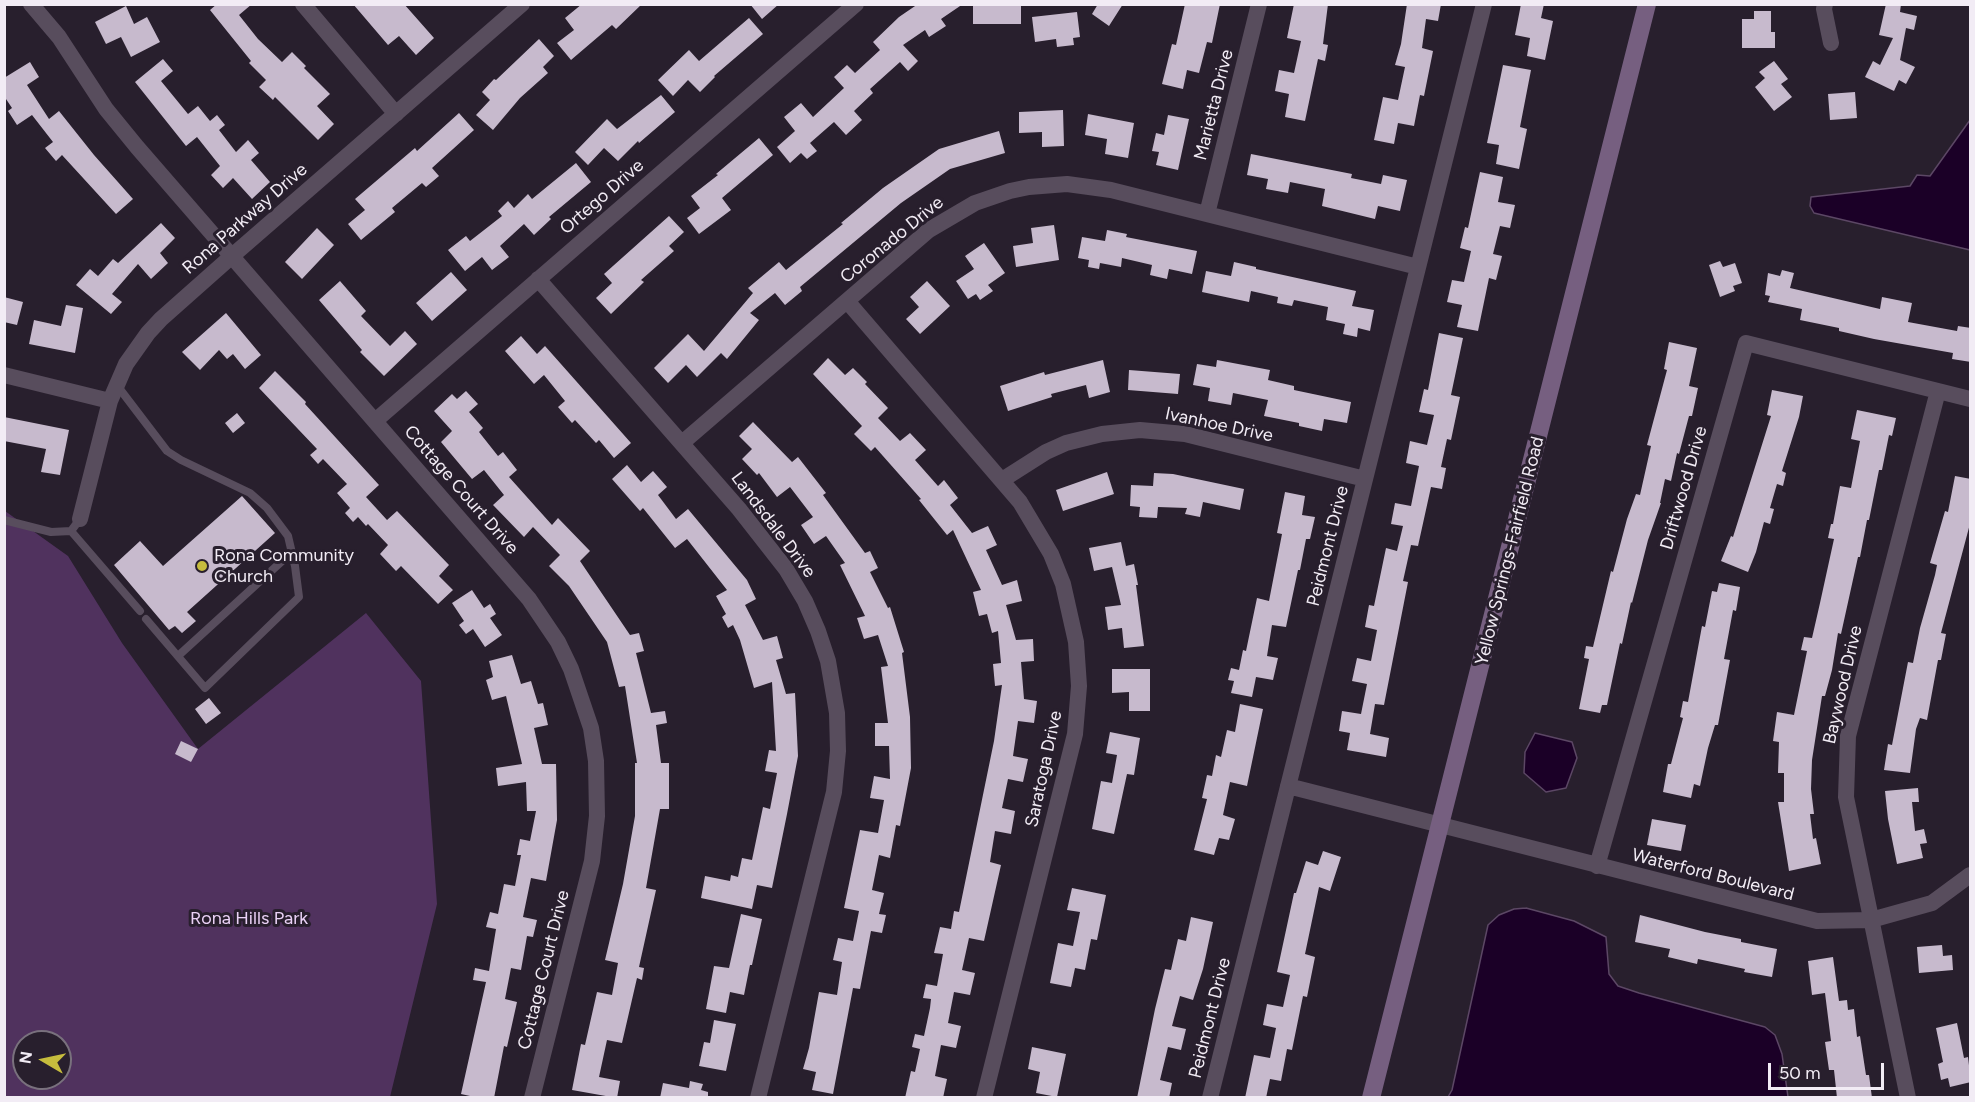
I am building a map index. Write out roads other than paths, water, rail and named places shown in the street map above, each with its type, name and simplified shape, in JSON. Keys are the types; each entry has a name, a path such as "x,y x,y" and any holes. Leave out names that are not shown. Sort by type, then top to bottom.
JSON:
{"main road":[{"name":"Yellow Springs-Fairfield Road","path":"1371,1098 1647,4"}],"street":[{"name":"Cottage Court Drive","path":"31,4 60,37 106,109 538,611 558,642 571,669 591,728 598,789 594,844 532,1098"},
{"path":"303,4 396,114"},
{"name":"Rona Parkway Drive","path":"75,525 116,384 126,364 148,333 232,256 522,4"},
{"name":"Ortego Drive","path":"375,421 856,4"},
{"name":"Marietta Drive","path":"1207,214 1259,4"},
{"name":"Peidmont Drive","path":"1210,1098 1484,4"},
{"path":"1825,4 1831,44"},
{"name":"Coronado Drive","path":"682,443 942,221 975,203 1010,191 1048,185 1089,186 1418,267"},
{"name":"Landsdale Drive","path":"538,279 739,509 786,569 805,601 828,661 837,713 838,751 834,792 758,1098"},
{"name":"Saratoga Drive","path":"847,301 1020,502 1051,554 1063,585 1076,642 1079,686 1075,734 984,1098"},
{"name":"Driftwood Drive","path":"1597,866 1746,343 1971,399"},
{"path":"4,375 110,401"},
{"name":"Baywood Drive","path":"1908,1098 1846,797 1848,736 1938,391"},
{"name":"Ivanhoe Drive","path":"1002,480 1046,452 1066,443 1102,434 1140,430 1185,434 1365,479"},
{"name":"Waterford Boulevard","path":"1288,786 1817,921 1871,920 1932,903 1971,875"}],"lane":[{"path":"4,520 51,532 75,525 143,615 205,688 299,597 288,536 267,508 250,493 181,460 168,451 116,384"},
{"path":"178,656 292,552"}],"place":[{"name":"Rona Community Church","path":"202,566"}],"park label":[{"name":"Rona Hills Park","path":"249,919"}]}
